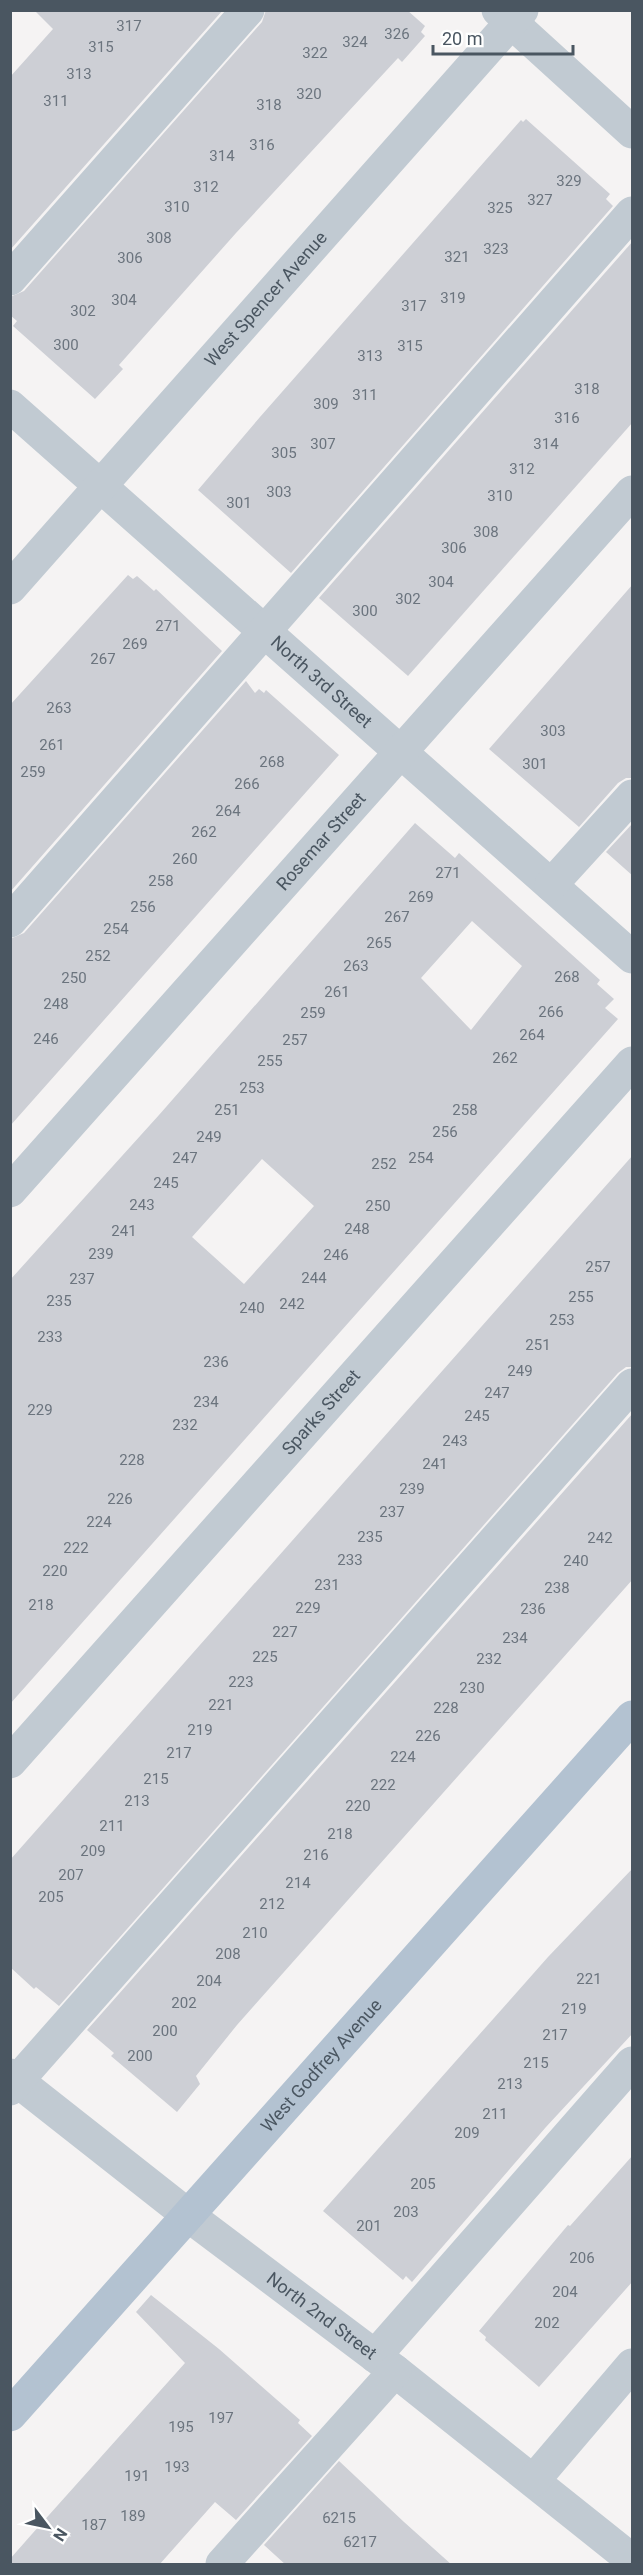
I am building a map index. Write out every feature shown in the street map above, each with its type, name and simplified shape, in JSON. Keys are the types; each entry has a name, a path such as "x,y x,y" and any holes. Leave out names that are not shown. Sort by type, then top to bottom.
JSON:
{"main road":[{"name":"West Godfrey Avenue","path":"10,2415 633,1717"}],"street":[{"path":"10,279 248,10"},
{"path":"510,14 633,132"},
{"name":"West Spencer Avenue","path":"10,588 510,14"},
{"path":"10,921 633,213"},
{"name":"North 3rd Street","path":"10,406 633,957"},
{"name":"Rosemar Street","path":"10,1191 633,492"},
{"path":"551,885 633,796"},
{"name":"Sparks Street","path":"10,1762 633,1063"},
{"path":"13,2082 633,1385"},
{"path":"222,2565 385,2363 633,2063"},
{"name":"North 2nd Street","path":"13,2082 385,2363 633,2560"},
{"path":"534,2480 633,2365"}],"building":[{"path":"34,10 223,10 10,250 10,77 53,29"},
{"path":"266,10 407,10 425,26 421,32 425,36 402,62 398,58 236,233 119,365 123,369 95,399 13,326 17,321 10,315 10,297 24,291 262,22"},
{"path":"526,119 610,194 606,199 613,206 291,573 198,490 521,120 523,122"},
{"path":"633,241 633,422 408,676 319,598"},
{"path":"128,575 133,579 137,576 154,591 156,589 222,651 10,892 10,705"},
{"path":"633,584 633,778 626,778 618,783 579,827 489,749"},
{"path":"246,681 255,693 259,689 264,693 266,690 339,755 10,1126 10,939 24,933"},
{"path":"415,823 455,858 459,853 600,980 597,984 614,999 605,1008 618,1019 10,1704 10,1280 159,1115","holes":["472,921 522,966 471,1030 421,978","262,1159 314,1206 244,1284 192,1237"]},
{"path":"633,823 633,876 606,852"},
{"path":"633,1155 633,1367 626,1367 618,1373 59,2006 36,1987 34,1989 10,1967 10,1860"},
{"path":"633,1413 633,1579 237,2025 196,2076 200,2084 177,2112 111,2056 114,2053 87,2030"},
{"path":"633,1868 633,2033 546,2127 412,2282 406,2276 403,2280 323,2211 548,1957"},
{"path":"633,2155 633,2281 539,2387 485,2340 486,2337 479,2331 568,2225 570,2226"},
{"path":"151,2295 219,2349 300,2420 298,2423 312,2436 236,2520 215,2502 159,2565 10,2565 10,2559 185,2363 136,2312"},
{"path":"339,2461 452,2565 286,2565 264,2545"}]}
